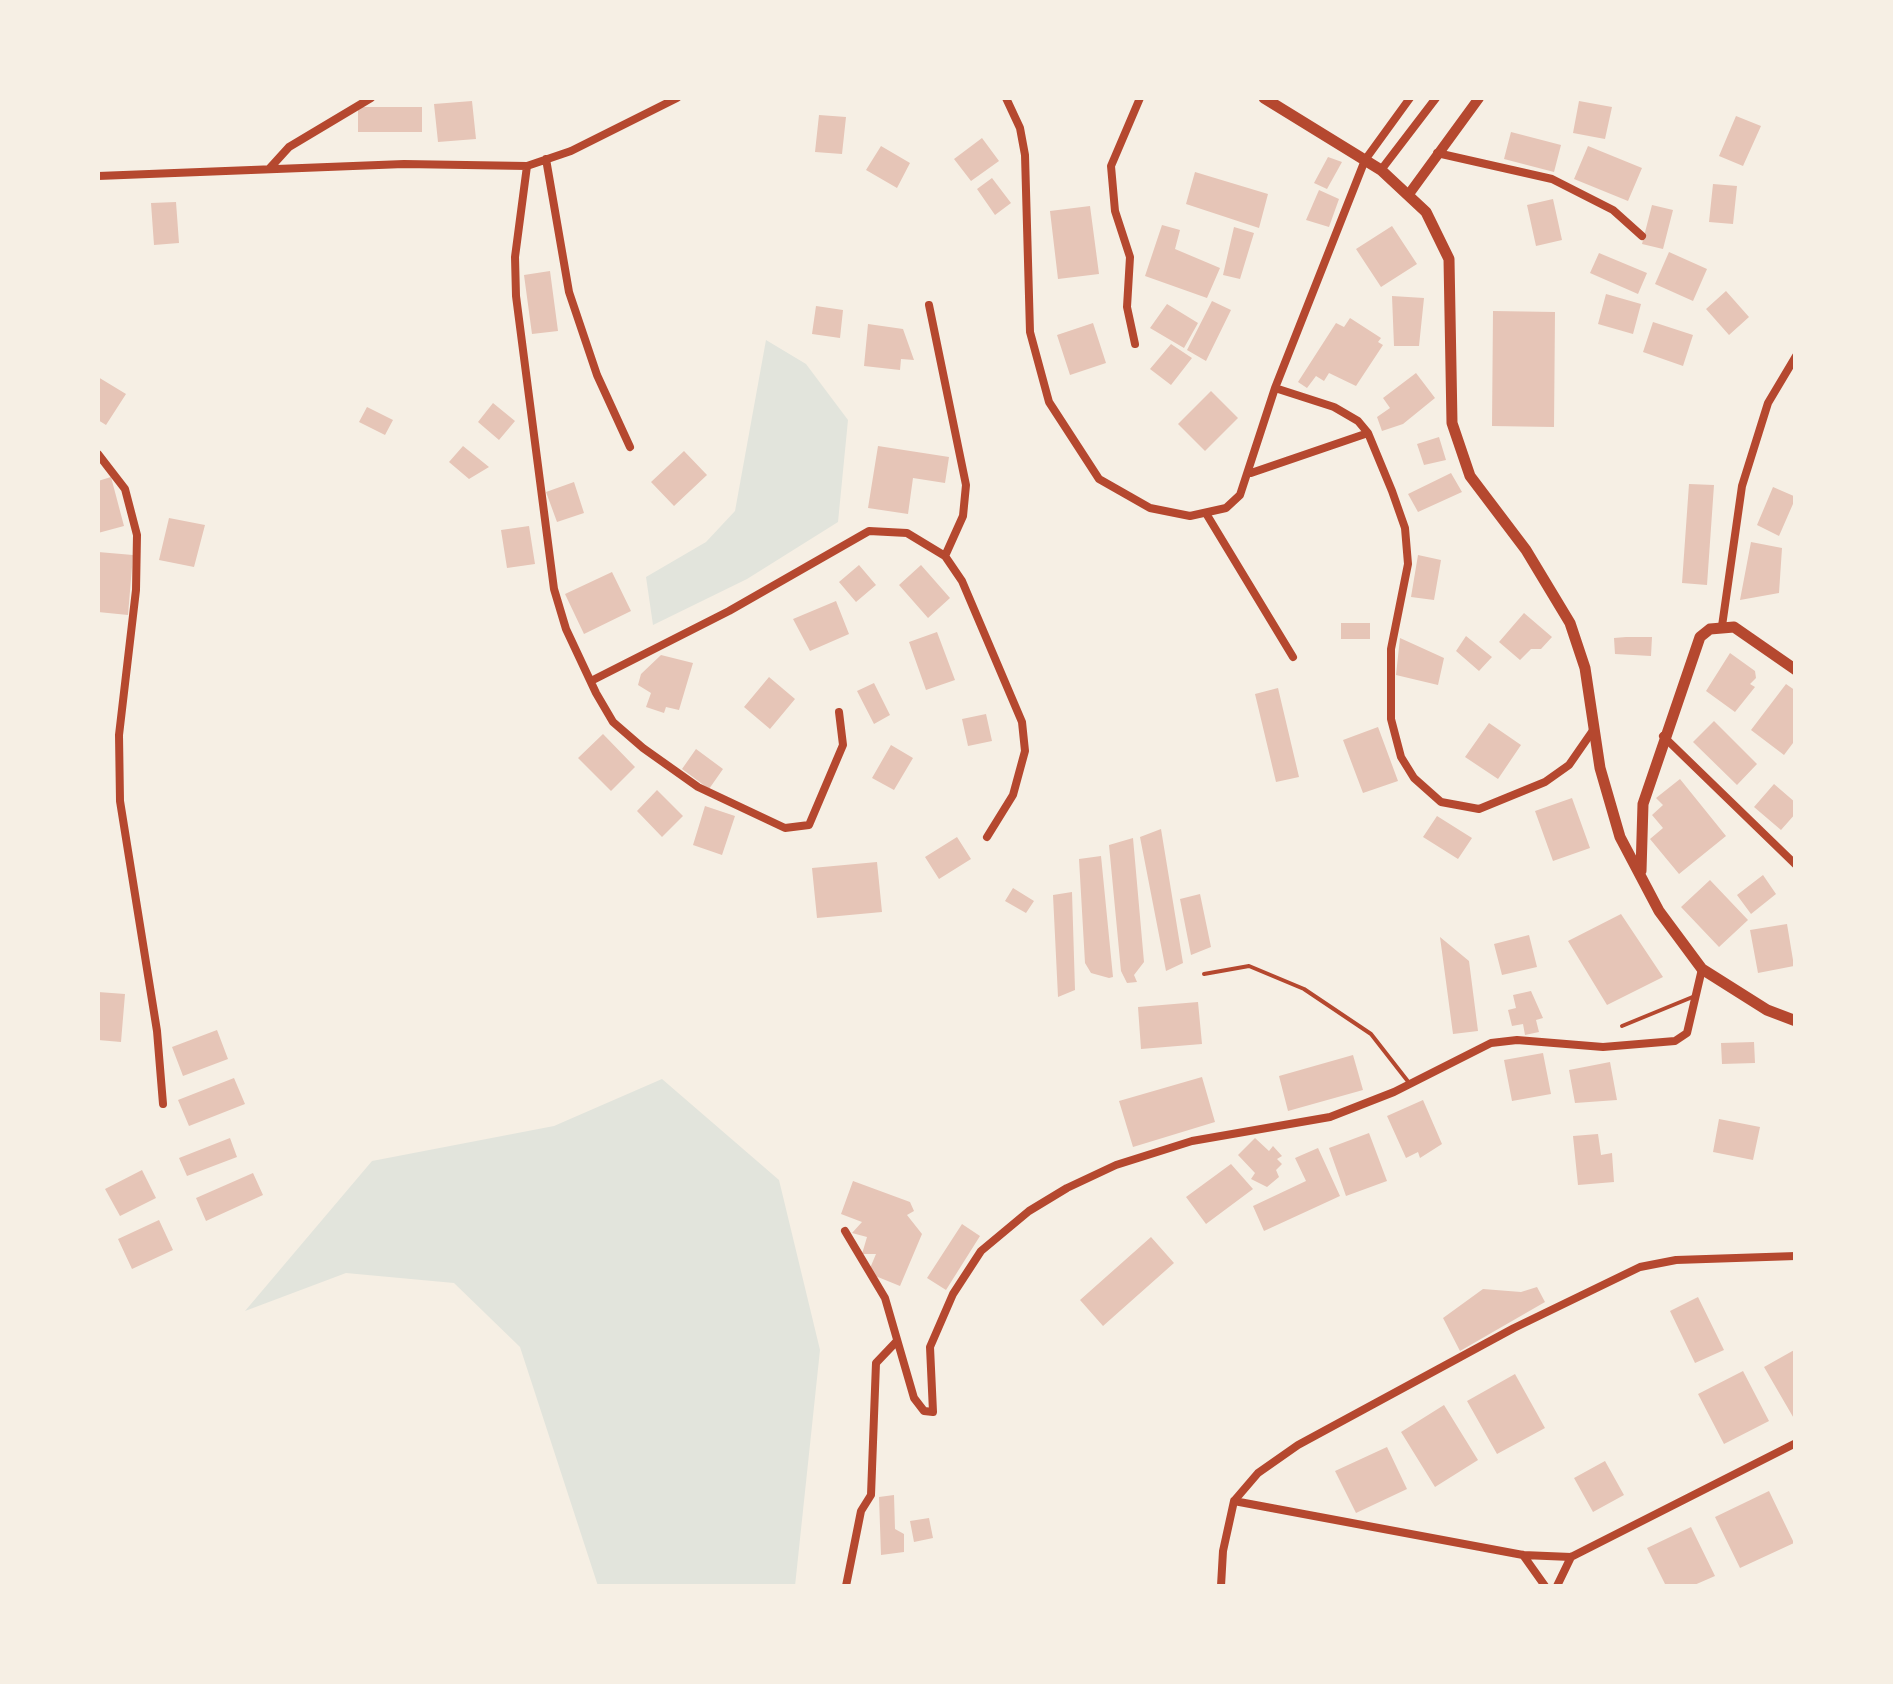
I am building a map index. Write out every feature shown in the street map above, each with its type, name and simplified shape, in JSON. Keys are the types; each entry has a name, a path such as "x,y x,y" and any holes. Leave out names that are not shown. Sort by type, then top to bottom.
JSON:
{"main road":[{"path":"1264,98 1381,170 1426,212 1449,259 1452,423 1470,476 1526,550 1570,623 1586,668 1608,803 1642,880 1659,912 1702,969 1767,1010 1796,1022"},
{"path":"1642,880 1643,804 1693,647 1700,637 1722,626 1746,634 1796,670"}],"street":[{"path":"268,170 290,147 370,98"},
{"path":"100,178 404,164 527,166 677,98"},
{"path":"1006,98 1020,128 1024,155 1030,332 1049,402 1099,479 1150,508 1207,515 1226,508 1240,496 1251,473 1275,388 1365,160 1410,98"},
{"path":"1135,344 1127,307 1130,257 1115,211 1111,166 1140,98"},
{"path":"1381,170 1436,98"},
{"path":"1409,194 1479,98"},
{"path":"1438,153 1552,179 1613,210 1642,236"},
{"path":"546,159 570,292 597,375 630,447"},
{"path":"527,166 516,257 516,296 554,588 566,630 614,722 698,787 786,828 809,825 843,745 839,712"},
{"path":"929,305 966,485 963,516 945,556"},
{"path":"1722,626 1742,486 1768,403 1796,356"},
{"path":"1275,388 1334,407 1358,420 1368,432 1392,491 1408,550 1389,686 1401,757 1414,778 1441,802 1479,809 1545,782 1569,765 1596,726"},
{"path":"1251,473 1368,432"},
{"path":"98,454 125,489 137,535 136,590 119,735 120,801 157,1032 163,1104"},
{"path":"1207,515 1293,657"},
{"path":"591,681 729,611 869,531 907,533 945,556 962,581 1022,722 1025,750 1014,795 987,837"},
{"path":"1663,736 1796,865"},
{"path":"845,1231 885,1298 914,1398 924,1411 933,1412 930,1347 952,1294 982,1251 1029,1211 1067,1188 1142,1156 1225,1134 1301,1125 1410,1084 1504,1040 1565,1047 1675,1041 1687,1033 1702,969"},
{"path":"1222,1586 1223,1551 1234,1500 1258,1473 1298,1444 1640,1266 1676,1260 1796,1256"},
{"path":"846,1586 861,1512 872,1495 876,1362 896,1342"},
{"path":"1234,1500 1523,1555 1570,1557 1796,1443"},
{"path":"1523,1555 1545,1586"},
{"path":"1557,1586 1570,1557"}],"lane":[{"path":"1204,974 1249,966 1304,988 1371,1034 1410,1084"},
{"path":"1622,1026 1695,996"}],"shaded area":[{"path":"766,340 806,364 848,420 838,522 747,579 653,625 646,577 706,542 735,511"},
{"path":"662,1079 779,1180 820,1350 795,1586 598,1586 520,1347 454,1283 346,1273 245,1311 372,1161 554,1126"}],"building":[{"path":"472,101 476,139 438,142 434,104"},
{"path":"1579,101 1612,107 1605,139 1573,133"},
{"path":"358,107 422,107 422,132 358,132"},
{"path":"819,115 846,117 842,154 815,152"},
{"path":"1736,116 1761,126 1743,166 1719,156"},
{"path":"1511,132 1561,145 1554,172 1504,159"},
{"path":"982,138 999,161 971,181 954,159"},
{"path":"881,146 910,163 897,188 866,170"},
{"path":"1588,146 1642,168 1628,201 1574,179"},
{"path":"1328,157 1342,162 1327,189 1314,183"},
{"path":"1195,172 1268,194 1259,228 1186,204"},
{"path":"992,178 1011,203 995,215 977,189"},
{"path":"1713,184 1737,186 1733,224 1709,222"},
{"path":"1319,190 1339,199 1329,227 1306,220"},
{"path":"1553,199 1562,240 1536,246 1527,205"},
{"path":"176,202 179,243 154,245 151,203"},
{"path":"1652,205 1673,210 1663,249 1642,244"},
{"path":"1090,206 1099,274 1058,279 1050,211"},
{"path":"1162,225 1180,230 1175,249 1220,268 1207,298 1145,276"},
{"path":"1392,226 1417,264 1381,287 1356,249"},
{"path":"1234,227 1254,233 1240,279 1223,275"},
{"path":"1669,252 1707,269 1693,301 1655,284"},
{"path":"1599,253 1647,273 1638,294 1590,273"},
{"path":"550,271 558,331 532,334 524,275"},
{"path":"1726,291 1749,317 1729,335 1706,309"},
{"path":"1606,294 1641,304 1633,334 1598,324"},
{"path":"1392,296 1424,298 1419,346 1394,346"},
{"path":"1212,301 1231,310 1206,361 1187,350"},
{"path":"1167,304 1198,323 1184,348 1150,328"},
{"path":"816,306 843,310 840,338 812,334"},
{"path":"1493,311 1555,312 1554,427 1492,426"},
{"path":"1350,318 1381,338 1378,342 1383,345 1356,386 1329,373 1324,381 1316,376 1307,388 1298,382 1336,323 1344,327"},
{"path":"1653,322 1693,335 1683,366 1643,352"},
{"path":"1093,323 1106,363 1070,375 1057,335"},
{"path":"868,324 903,329 914,360 901,359 900,370 864,366"},
{"path":"1171,344 1192,358 1171,385 1150,369"},
{"path":"1416,373 1435,398 1403,424 1382,431 1377,417 1390,408 1383,398"},
{"path":"98,377 126,394 106,425 98,420"},
{"path":"1211,391 1238,418 1205,451 1178,424"},
{"path":"493,403 515,421 499,440 478,422"},
{"path":"367,407 393,420 385,435 359,422"},
{"path":"1439,437 1446,460 1424,465 1417,444"},
{"path":"463,446 489,467 469,479 449,462"},
{"path":"878,446 949,457 945,483 913,478 908,514 868,508"},
{"path":"684,451 707,475 674,506 651,482"},
{"path":"1451,473 1462,492 1418,512 1408,494"},
{"path":"111,477 124,526 98,533 98,481"},
{"path":"574,482 584,513 557,522 546,492"},
{"path":"1689,484 1714,485 1707,585 1682,583"},
{"path":"1773,487 1796,497 1779,536 1757,525"},
{"path":"169,518 205,525 194,567 159,560"},
{"path":"529,526 535,564 507,568 501,530"},
{"path":"1751,542 1782,548 1779,593 1740,600"},
{"path":"98,552 133,555 128,615 98,612"},
{"path":"1418,555 1441,560 1434,600 1411,597"},
{"path":"859,565 876,585 856,602 839,582"},
{"path":"921,565 950,598 928,618 899,585"},
{"path":"612,572 631,611 584,634 565,594"},
{"path":"836,601 849,634 810,651 793,619"},
{"path":"1524,613 1552,637 1541,649 1531,649 1520,660 1499,642"},
{"path":"1341,623 1370,623 1370,639 1341,639"},
{"path":"937,632 955,680 926,690 909,642"},
{"path":"1466,636 1492,657 1479,671 1456,651"},
{"path":"1652,637 1651,656 1615,654 1614,638"},
{"path":"1400,638 1444,658 1438,685 1396,675"},
{"path":"1730,653 1755,671 1756,678 1750,684 1755,687 1735,712 1706,691"},
{"path":"661,655 693,663 679,710 666,707 664,713 646,707 651,693 638,685 641,674"},
{"path":"769,677 795,699 770,729 744,707"},
{"path":"874,683 890,715 874,724 857,691"},
{"path":"1786,684 1796,691 1796,739 1784,755 1751,730"},
{"path":"1278,688 1299,777 1276,782 1255,694"},
{"path":"986,714 992,741 968,746 962,719"},
{"path":"1714,721 1757,764 1737,785 1693,742"},
{"path":"1489,723 1521,745 1498,779 1465,757"},
{"path":"1378,727 1398,781 1363,793 1343,740"},
{"path":"603,734 635,767 611,791 578,758"},
{"path":"891,745 913,758 894,790 872,778"},
{"path":"696,749 723,769 709,789 682,769"},
{"path":"1680,779 1726,836 1679,874 1650,839 1663,828 1652,815 1663,805 1656,798"},
{"path":"1774,784 1796,803 1796,813 1781,830 1754,807"},
{"path":"657,790 683,816 662,837 637,811"},
{"path":"1572,798 1590,848 1553,861 1535,811"},
{"path":"705,806 735,816 722,855 693,845"},
{"path":"1437,816 1472,838 1458,859 1423,837"},
{"path":"1161,829 1183,963 1166,971 1140,837"},
{"path":"957,837 971,859 939,879 925,857"},
{"path":"1133,838 1144,962 1134,975 1137,982 1127,983 1121,971 1109,845"},
{"path":"1101,856 1113,977 1109,978 1091,973 1085,963 1079,859"},
{"path":"877,862 882,912 817,918 812,868"},
{"path":"1763,875 1776,894 1751,914 1737,895"},
{"path":"1710,880 1748,920 1719,947 1681,907"},
{"path":"1013,888 1034,901 1026,913 1005,901"},
{"path":"1072,892 1075,990 1058,997 1053,895"},
{"path":"1200,894 1211,947 1191,955 1180,899"},
{"path":"1621,914 1663,977 1607,1005 1568,941"},
{"path":"1787,924 1794,966 1758,973 1750,930"},
{"path":"1529,935 1537,967 1502,975 1494,944"},
{"path":"1440,937 1469,961 1478,1031 1453,1034"},
{"path":"1531,991 1543,1018 1536,1020 1539,1032 1525,1035 1523,1024 1512,1026 1508,1010 1516,1008 1513,995"},
{"path":"98,992 125,994 121,1042 98,1040"},
{"path":"1198,1002 1202,1044 1141,1049 1138,1007"},
{"path":"217,1030 228,1059 183,1076 172,1047"},
{"path":"1754,1042 1755,1063 1722,1064 1721,1043"},
{"path":"1543,1053 1551,1094 1512,1101 1504,1060"},
{"path":"1353,1055 1363,1090 1288,1111 1279,1076"},
{"path":"1610,1062 1617,1100 1575,1103 1569,1070"},
{"path":"1202,1077 1215,1122 1133,1147 1119,1101"},
{"path":"234,1078 245,1104 189,1126 178,1100"},
{"path":"1423,1100 1442,1144 1420,1158 1418,1152 1406,1158 1387,1116"},
{"path":"1719,1119 1760,1127 1753,1160 1713,1152"},
{"path":"1369,1133 1387,1181 1346,1196 1329,1148"},
{"path":"1598,1134 1601,1155 1612,1153 1614,1182 1578,1185 1573,1136"},
{"path":"230,1138 237,1157 187,1176 179,1158"},
{"path":"1255,1138 1269,1151 1273,1146 1282,1156 1277,1159 1282,1164 1276,1170 1279,1177 1267,1187 1251,1179 1255,1173 1238,1155"},
{"path":"1318,1148 1340,1196 1264,1231 1253,1206 1306,1181 1295,1158"},
{"path":"1231,1164 1253,1189 1206,1224 1186,1197"},
{"path":"142,1170 156,1198 120,1216 105,1189"},
{"path":"253,1173 263,1195 206,1221 196,1198"},
{"path":"853,1181 910,1202 914,1211 907,1215 922,1234 900,1286 868,1273 876,1254 862,1254 867,1237 852,1233 862,1222 841,1214"},
{"path":"159,1220 173,1250 132,1269 118,1239"},
{"path":"962,1224 980,1236 946,1290 927,1278"},
{"path":"1151,1237 1174,1263 1103,1326 1080,1300"},
{"path":"1537,1287 1545,1302 1460,1351 1443,1318 1483,1289 1521,1292"},
{"path":"1698,1297 1724,1350 1695,1363 1670,1311"},
{"path":"1796,1349 1796,1422 1764,1367"},
{"path":"1743,1371 1769,1421 1724,1444 1698,1394"},
{"path":"1515,1374 1545,1428 1497,1454 1467,1401"},
{"path":"1444,1405 1478,1460 1435,1487 1401,1432"},
{"path":"1387,1447 1407,1489 1356,1513 1335,1471"},
{"path":"1605,1461 1624,1495 1593,1512 1574,1478"},
{"path":"1769,1491 1794,1543 1740,1568 1715,1517"},
{"path":"894,1495 895,1529 904,1534 904,1552 881,1555 879,1497"},
{"path":"929,1518 933,1538 914,1542 910,1521"},
{"path":"1691,1527 1715,1576 1692,1586 1666,1586 1647,1548"}]}
